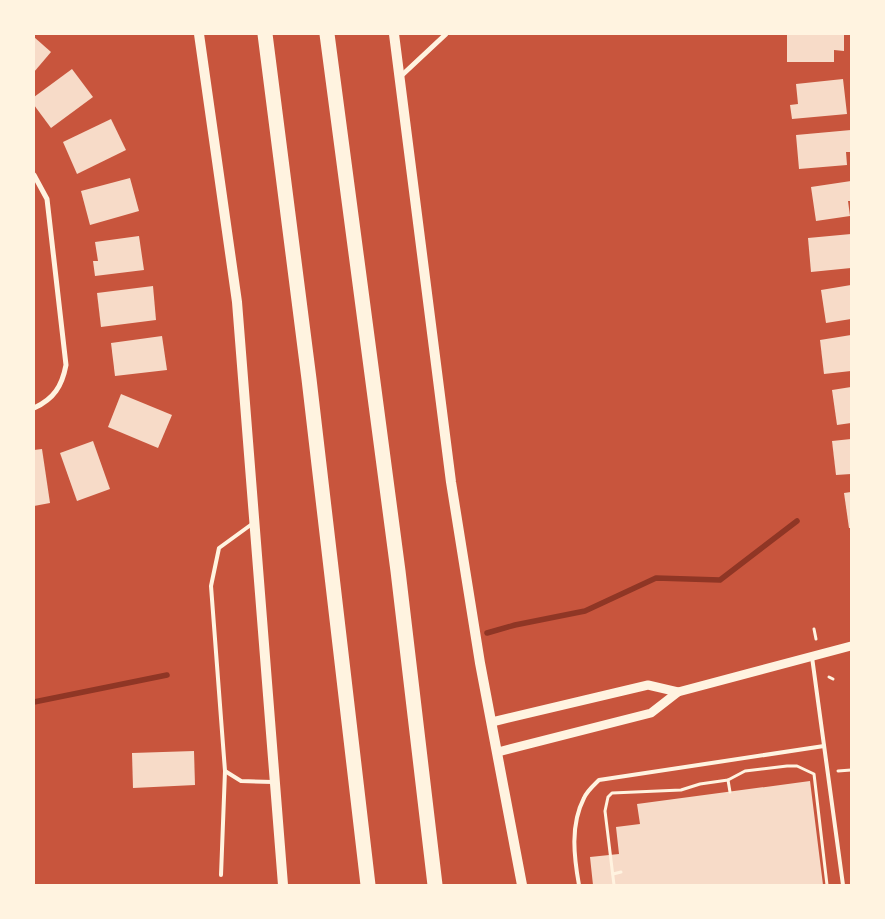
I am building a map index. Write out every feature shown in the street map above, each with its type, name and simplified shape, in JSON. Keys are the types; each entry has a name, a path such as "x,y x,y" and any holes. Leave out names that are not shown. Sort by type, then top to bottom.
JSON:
{"highway":[{"path":"265,34 310,388 368,885"},
{"path":"327,34 398,571 435,885"}],"main road":[{"path":"199,34 237,302 283,885"},
{"path":"394,34 451,482 480,663 522,885"}],"street":[{"path":"400,77 446,34"},
{"path":"34,175 47,199 66,365 63,379 56,393 45,403 34,408"},
{"path":"498,752 651,713 678,692 851,646"},
{"path":"492,722 648,685 678,692"}],"lane":[{"path":"221,875 225,771 211,586 219,548 254,523"},
{"path":"812,657 843,885"},
{"path":"579,885 573,850 577,823 584,798 599,780 824,746"},
{"path":"225,771 240,781 275,782"}],"path":[{"path":"814,629 816,638"},
{"path":"614,885 605,811 605,804 612,793 671,792 700,784 728,780 745,771 797,766 814,774 827,885"},
{"path":"838,771 851,770"},
{"path":"728,780 730,792"},
{"path":"613,874 622,872"}],"building":[{"path":"787,34 844,34 844,51 834,50 834,62 787,62"},
{"path":"34,37 51,52 34,72"},
{"path":"72,69 93,97 51,128 34,105 34,97"},
{"path":"843,79 847,114 792,119 790,105 798,104 796,84"},
{"path":"111,119 126,150 77,174 63,142"},
{"path":"851,130 851,152 846,152 847,165 799,169 796,135"},
{"path":"130,178 139,211 90,225 81,191"},
{"path":"851,181 851,201 848,201 850,216 816,221 811,187"},
{"path":"851,234 851,268 811,272 808,238"},
{"path":"139,236 144,270 95,276 93,261 98,261 95,242"},
{"path":"851,285 851,319 826,323 821,290"},
{"path":"153,286 156,320 101,327 97,293"},
{"path":"851,335 851,371 824,374 820,340"},
{"path":"162,336 167,370 115,376 111,343"},
{"path":"851,387 851,423 837,425 832,390"},
{"path":"121,394 172,415 158,448 108,427"},
{"path":"851,439 851,474 836,475 832,441"},
{"path":"93,441 110,489 77,501 60,453"},
{"path":"42,449 50,503 34,506 34,450"},
{"path":"851,492 851,528 849,528 844,493"},
{"path":"194,751 195,785 133,788 132,753"},
{"path":"810,781 823,885 593,885 590,857 619,854 616,827 640,824 637,804"}],"waterway":[{"path":"487,633 515,625 585,611 656,578 720,580 797,521"},
{"path":"34,702 167,675"}]}
